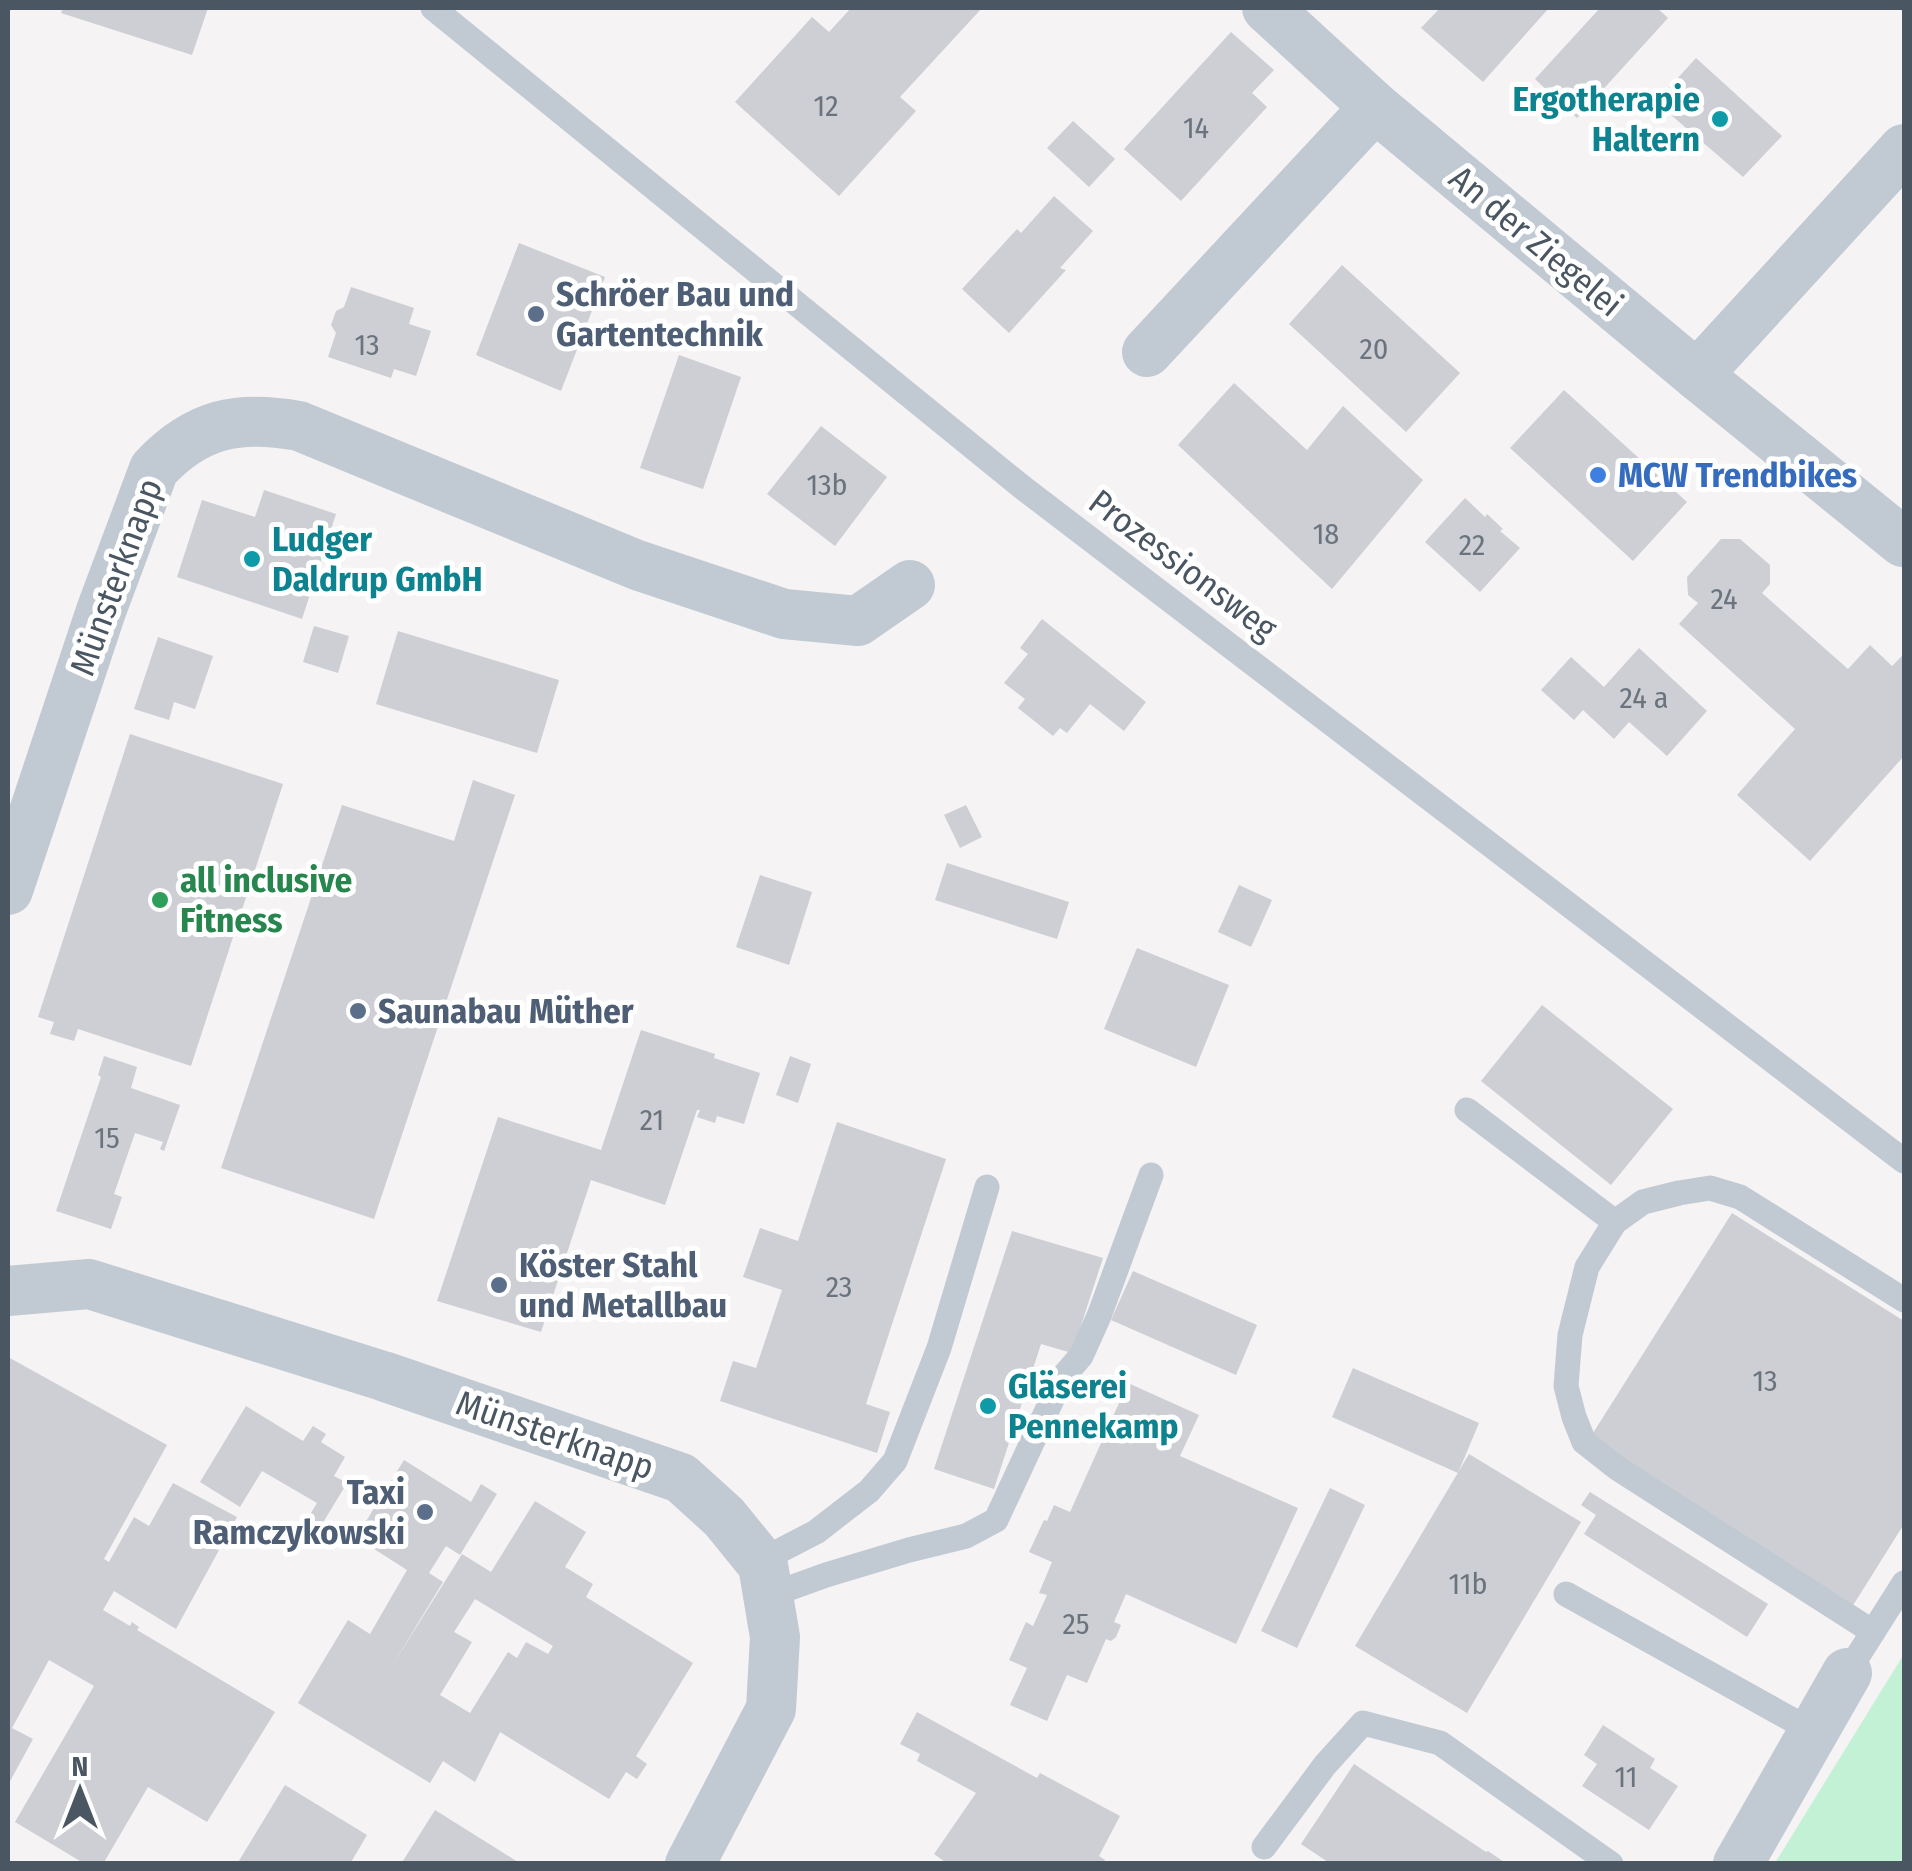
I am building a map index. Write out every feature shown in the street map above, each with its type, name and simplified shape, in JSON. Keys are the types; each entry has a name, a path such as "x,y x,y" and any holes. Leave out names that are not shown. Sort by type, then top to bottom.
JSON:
{"street":[{"name":"An der Ziegelei","path":"1267,8 1374,107 1903,542"},
{"path":"1148,352 1374,107"},
{"path":"1697,375 1904,149"},
{"name":"Münsterknapp","path":"8,890 100,611 154,469 178,447 208,429 254,420 298,426 637,566 784,614 858,621 910,585"},
{"name":"Münsterknapp","path":"8,1290 88,1284 383,1376 681,1478 724,1517 764,1578"},
{"path":"690,1864 770,1709 775,1636 764,1578"},
{"path":"1738,1864 1860,1652"}],"lane":[{"name":"Prozessionsweg","path":"433,8 1022,487 1904,1162"},
{"path":"1467,1110 1615,1222"},
{"path":"764,1578 826,1575 966,1536 996,1520 1062,1378 1081,1356 1151,1175"},
{"path":"764,1578 869,1491 895,1461 939,1348 987,1187"},
{"path":"1904,1300 1740,1197 1710,1188 1679,1192 1643,1202 1615,1222 1587,1267 1570,1335 1566,1386 1584,1442 1860,1652 1904,1583"},
{"path":"1566,1594 1814,1732"},
{"path":"1264,1847 1325,1765 1363,1723 1440,1743 1611,1864"}],"green space":[{"path":"1904,1654 1904,1863 1775,1863"}],"building":[{"path":"63,8 208,8 192,55 61,13"},
{"path":"851,8 982,8 900,97 916,111 839,196 735,102 812,17 829,32"},
{"path":"1440,8 1549,8 1483,82 1421,28"},
{"path":"1600,8 1657,8 1668,18 1577,118 1535,79"},
{"path":"1231,32 1274,70 1252,93 1267,107 1181,201 1124,149"},
{"name":"Ergotherapie Haltern","path":"1696,58 1782,136 1743,177 1656,102"},
{"path":"1073,121 1115,159 1089,187 1047,148"},
{"path":"1054,196 1093,231 1060,268 1066,270 1009,333 962,289 1017,229 1021,233"},
{"path":"519,243 605,277 561,391 476,355"},
{"path":"1342,265 1460,373 1406,432 1289,324"},
{"path":"351,287 414,308 409,324 431,331 416,376 394,369 391,378 328,357 336,333 331,325 336,311 344,307"},
{"path":"679,355 741,377 703,489 640,468"},
{"path":"1234,383 1307,450 1343,406 1423,480 1332,589 1178,445"},
{"name":"MCW Trendbikes","path":"1564,390 1687,502 1633,561 1510,448"},
{"path":"821,426 887,477 835,546 767,494"},
{"name":"Ludger Daldrup GmbH","path":"264,490 336,514 302,619 177,577 202,500 255,517"},
{"path":"1465,498 1520,548 1480,592 1425,542"},
{"path":"1721,539 1740,539 1770,565 1770,584 1762,593 1848,669 1870,645 1892,666 1904,654 1904,756 1810,861 1737,795 1795,729 1679,624 1698,603 1688,595 1687,577"},
{"path":"1042,619 1146,702 1124,731 1090,704 1067,733 1060,728 1053,736 1018,708 1025,699 1004,683 1028,654 1020,648"},
{"path":"314,626 349,636 338,673 303,662"},
{"path":"398,631 559,680 537,753 376,704"},
{"path":"158,637 213,656 195,709 174,702 169,720 134,709"},
{"path":"1639,648 1707,711 1667,756 1629,722 1614,739 1583,710 1574,720 1541,690 1571,657 1604,687"},
{"name":"all inclusive Fitness","path":"130,734 283,784 191,1066 78,1029 74,1041 50,1034 54,1022 38,1017"},
{"name":"Saunabau Müther","path":"473,780 515,795 374,1219 221,1168 342,805 454,841"},
{"path":"966,805 982,837 960,848 944,815"},
{"path":"947,863 1069,902 1057,939 935,900"},
{"path":"760,875 812,892 789,965 736,947"},
{"path":"1239,885 1272,900 1251,947 1218,932"},
{"path":"1137,948 1229,985 1196,1067 1104,1029"},
{"path":"1542,1005 1673,1109 1611,1185 1481,1081"},
{"path":"641,1030 760,1073 744,1124 717,1116 715,1123 697,1117 697,1110 665,1205 591,1180 541,1332 437,1301 498,1117 601,1150"},
{"path":"104,1056 137,1067 131,1088 180,1105 164,1151 160,1149 163,1142 135,1133 114,1194 122,1197 111,1229 56,1211 101,1077 98,1075"},
{"path":"790,1056 811,1064 798,1103 776,1095"},
{"path":"837,1122 946,1159 866,1404 890,1412 877,1453 720,1401 733,1361 756,1368 782,1290 743,1277 760,1228 798,1241"},
{"path":"1732,1213 1904,1321 1904,1524 1852,1607 1588,1441"},
{"path":"1012,1231 1103,1258 1072,1353 1041,1344 994,1489 934,1469"},
{"path":"1133,1271 1257,1325 1236,1375 1111,1320"},
{"path":"8,1357 167,1445 104,1559 109,1562 134,1517 149,1526 173,1483 237,1517 176,1629 114,1591 103,1610 130,1626 132,1622 139,1627 137,1630 275,1712 207,1822 148,1787 103,1864 85,1864 15,1822 94,1686 49,1660 12,1728 33,1739 8,1785"},
{"path":"1353,1368 1479,1423 1458,1473 1332,1417"},
{"path":"1128,1383 1199,1415 1180,1456 1298,1508 1236,1644 1126,1594 1114,1622 1121,1625 1116,1637 1106,1639 1087,1683 1067,1675 1047,1721 1010,1705 1027,1668 1009,1660 1026,1622 1033,1626 1047,1595 1039,1593 1052,1562 1029,1552 1054,1505 1070,1512"},
{"path":"246,1406 303,1441 313,1426 326,1434 321,1442 345,1457 334,1476 347,1483 310,1544 297,1536 317,1503 262,1471 240,1507 200,1482"},
{"path":"1469,1454 1581,1522 1467,1713 1355,1646"},
{"path":"404,1460 471,1502 481,1484 497,1494 460,1555 446,1546 429,1573 443,1582 392,1666 462,1554 491,1572 535,1501 586,1532 565,1567 593,1584 586,1597 693,1663 636,1756 647,1764 637,1779 626,1772 609,1799 500,1732 475,1782 443,1761 430,1783 298,1703 348,1620 370,1634 407,1570 371,1547 375,1540 360,1531","holes":["475,1599 553,1646 548,1654 526,1642 517,1658 508,1652 470,1713 440,1695 472,1642 454,1632"]},
{"path":"1330,1488 1365,1505 1297,1648 1261,1631"},
{"path":"1590,1492 1768,1604 1747,1637 1584,1534 1596,1515 1581,1505"},
{"path":"917,1712 1037,1778 1040,1773 1120,1816 1099,1856 1105,1860 1103,1864 948,1864 934,1854 976,1793 917,1761 920,1754 900,1744"},
{"path":"1603,1725 1655,1759 1650,1768 1678,1786 1649,1830 1582,1786 1597,1764 1584,1755"},
{"path":"1354,1764 1507,1864 1331,1864 1301,1844"},
{"path":"285,1785 367,1835 350,1864 237,1864"},
{"path":"435,1810 521,1864 401,1864"}],"place":[{"name":"Ergotherapie Haltern","path":"1720,119"},
{"name":"Schröer Bau und Gartentechnik","path":"536,314"},
{"name":"MCW Trendbikes","path":"1598,475"},
{"name":"Ludger Daldrup GmbH","path":"252,559"},
{"name":"all inclusive Fitness","path":"160,900"},
{"name":"Saunabau Müther","path":"358,1011"},
{"name":"Köster Stahl und Metallbau","path":"499,1285"},
{"name":"Gläserei Pennekamp","path":"988,1406"},
{"name":"Taxi Ramczykowski","path":"425,1512"}]}
